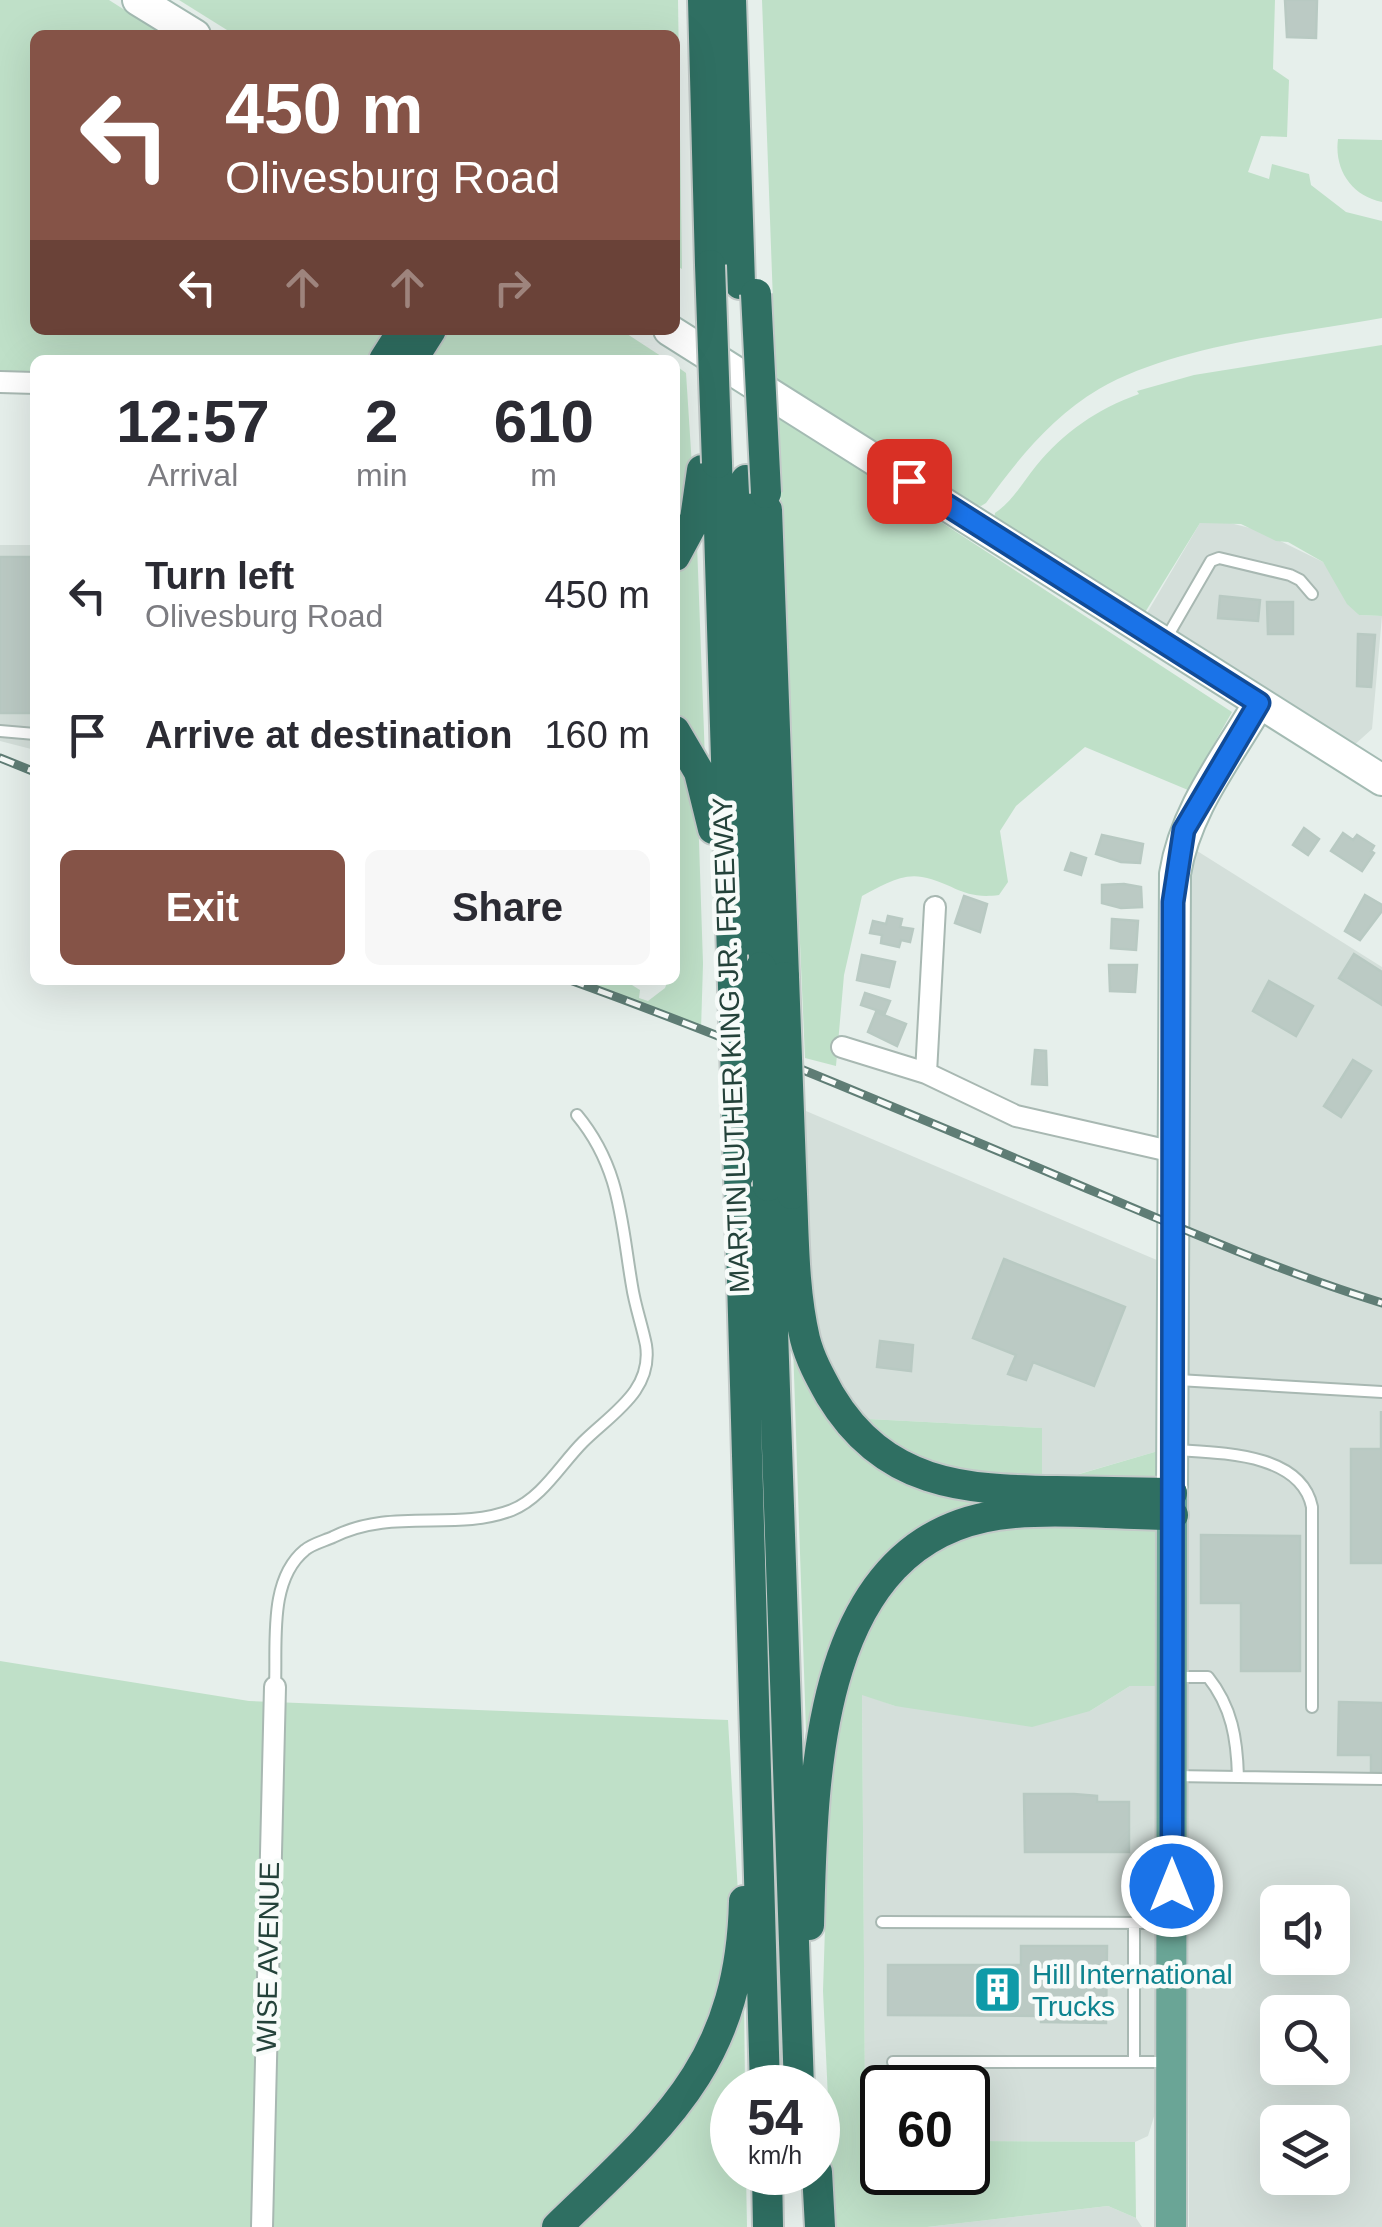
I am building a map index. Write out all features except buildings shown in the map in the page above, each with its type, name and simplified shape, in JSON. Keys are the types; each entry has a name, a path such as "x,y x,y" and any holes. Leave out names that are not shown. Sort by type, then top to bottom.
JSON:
{"highway":[{"name":"MARTIN LUTHER KING JR. FREEWAY","path":"702,0 720,137 748,289 780,1190 799,2065"},
{"name":"MARTIN LUTHER KING JR. FREEWAY","path":"731,0 720,137 703,260 731,1171 741,1240 765,2065"},
{"path":"680,546 698,508 709,458"},
{"path":"680,740 699,772 710,808 724,952"},
{"path":"780,1190 812,1360 838,1409 889,1457 930,1478 978,1490 1172,1504"},
{"path":"557,2227 673,2111 712,2051 733,1995 744,1905 744,1780 734,1494 746,1430"},
{"path":"812,2065 809,1946 817,1798 836,1668 862,1608 900,1561 947,1531 973,1521 997,1515 1172,1504"},
{"path":"767,2195 768,2227"},
{"path":"804,2195 805,2227"},
{"path":"818,2195 820,2227"}],"main road":[{"path":"138,0 186,30"},
{"path":"676,335 1382,780"},
{"path":"1171,2227 1173,902 1179,851 1193,811 1259,703"}],"street":[{"path":"0,382 30,383"},
{"path":"926,1073 935,908"},
{"path":"842,1047 926,1073 1016,1116 1174,1152"},
{"name":"WISE AVENUE","path":"262,2227 276,1686"}],"lane":[{"path":"1164,643 1211,561 1219,558 1290,575 1312,594"},
{"path":"0,730 30,733"},
{"path":"276,1686 282,1580 305,1550 355,1526 393,1519 486,1516 513,1510 537,1492 581,1443 630,1400 641,1384 646,1348 634,1301 619,1199 606,1159 577,1115"},
{"path":"1172,1380 1382,1392"},
{"path":"1172,1450 1235,1454 1294,1476 1308,1490 1312,1507 1312,1707"},
{"path":"1172,1677 1208,1677 1224,1698 1236,1742 1238,1777"},
{"path":"1172,1776 1382,1779"},
{"path":"882,1922 1172,1922"},
{"path":"1134,1922 1134,2062"},
{"path":"892,2062 1171,2062"}],"shaded area":[{"path":"1222,521 1258,530 1323,562 1359,615 1382,616 1372,729 1352,747 1147,613 1200,523"},
{"path":"0,545 30,545 30,749 0,741"},
{"path":"1194,849 1382,967 1382,2227 1189,2227 1186,1448 1158,1451 1041,1485 1041,1428 868,1419 851,1401 828,1362 809,1289 806,1111 1185,1272 1185,884"},
{"path":"1130,1686 1159,1686 1157,2107 1148,2136 1135,2142 990,2141 990,2065 865,2065 862,1694 895,1706 1090,1711"},
{"path":"1108,2206 1136,2218 1142,2227 927,2227"}],"green space":[{"path":"0,0 109,0 156,30 30,30 30,335 629,335 659,355 30,355 30,376 0,375"},
{"path":"179,0 678,0 678,30 227,30"},
{"path":"762,0 1275,0 1273,69 1289,80 1287,137 1261,136 1248,172 1269,179 1272,164 1309,174 1311,185 1346,212 1382,221 1382,318 1199,351 1129,374 1082,400 1051,426 986,503 981,506 967,502 776,384"},
{"path":"680,134 682,269 680,268"},
{"path":"1338,139 1382,140 1382,202 1361,194 1347,180 1339,161"},
{"path":"1382,345 1382,616 1359,615 1347,604 1323,562 1288,542 1276,541 1241,524 1200,523 1144,614 994,519 995,513 1058,443 1095,414 1139,394 1137,391 1194,375"},
{"path":"680,369 686,373 697,544 705,760 698,811 701,1030 588,985 632,985 640,990 639,998 648,1001 665,988 680,985"},
{"path":"777,415 1232,712 1188,790 1085,747 1016,806 1000,831 1008,882 999,895 967,893 914,876 862,896 844,975 836,1066 805,1058"},
{"path":"809,1289 836,1374 868,1419 1042,1428 1042,1485 1158,1451 1159,1686 1130,1686 1090,1711 1032,1727 895,1706 862,1695 865,2065 860,2065 860,2195 990,2195 990,2141 1135,2142 1136,2218 1108,2206 927,2227 834,2227 833,2195 840,2195 840,2065 826,2065 825,1927 808,1791 793,1345"},
{"path":"0,1661 249,1701 728,1720 745,2065 710,2065 710,2195 746,2195 747,2227 0,2227"}],"railway":[{"path":"0,758 30,770"},
{"path":"583,985 801,1069 1248,1255 1382,1303"}],"place":[{"name":"Hill International Trucks","path":"997,1990"}],"route":[{"path":"909,481 1259,703 1184,830 1173,902 1172,1886"}]}
